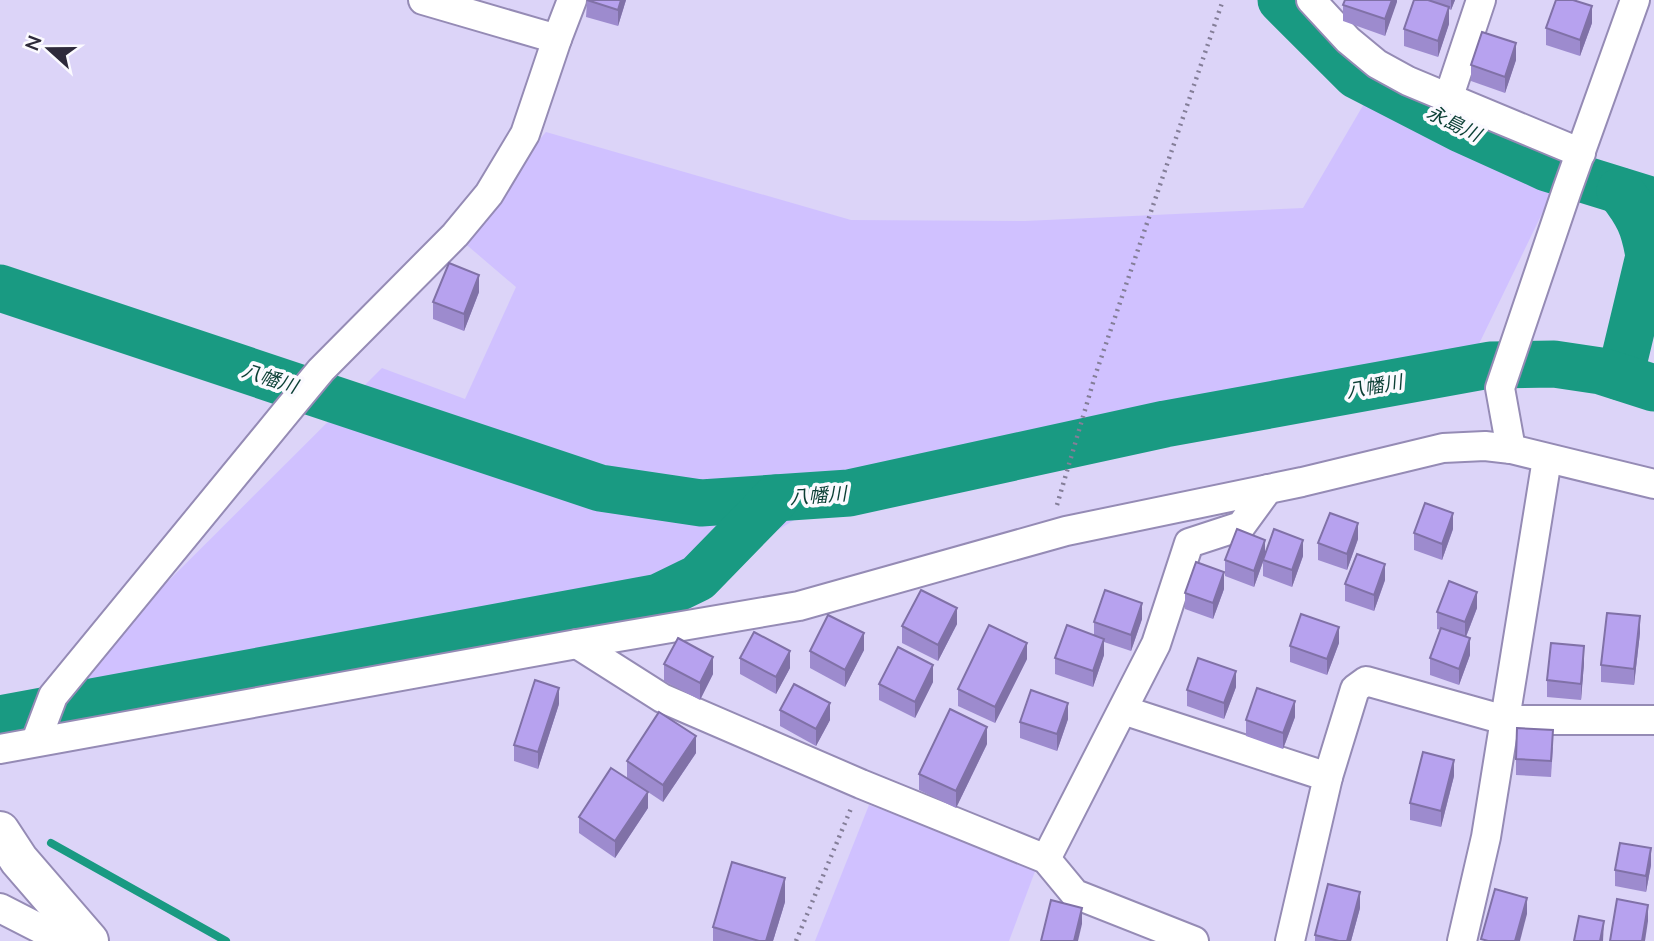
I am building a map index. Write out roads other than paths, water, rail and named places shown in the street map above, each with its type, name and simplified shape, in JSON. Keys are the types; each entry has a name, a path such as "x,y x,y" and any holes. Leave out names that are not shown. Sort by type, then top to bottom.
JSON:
{"street":[{"path":"424,0 557,39"},
{"path":"0,749 45,719 321,370 455,235 489,194 525,134 572,0"},
{"path":"1448,99 1481,0"},
{"path":"1511,449 1500,388 1635,0"},
{"path":"1325,6 1348,40 1377,64 1448,99 1581,154"},
{"path":"45,719 577,644 799,606 1066,531 1268,489 1443,448 1485,446 1511,449 1654,484"},
{"path":"1462,941 1486,836 1548,459"},
{"path":"1046,859 1156,644 1189,543 1241,526 1268,489"},
{"path":"577,644 662,698 861,784 1046,859 1075,894 1194,941"},
{"path":"1290,941 1328,776 1355,689 1366,681 1505,720 1654,720"},
{"path":"1122,710 1328,776"},
{"path":"0,831 19,860 83,935"},
{"path":"0,908 41,929 83,935"}],"waterway":[{"name":"永島川","path":"1281,0 1356,75 1461,129 1547,168 1654,201"},
{"path":"1620,191 1639,221 1649,256 1620,377"},
{"name":"八幡川","path":"0,288 600,488 701,503 849,493 1165,424 1490,365 1554,364 1601,371 1654,388"},
{"path":"0,719 659,597 698,578 776,498"},
{"path":"51,843 226,941"}]}
